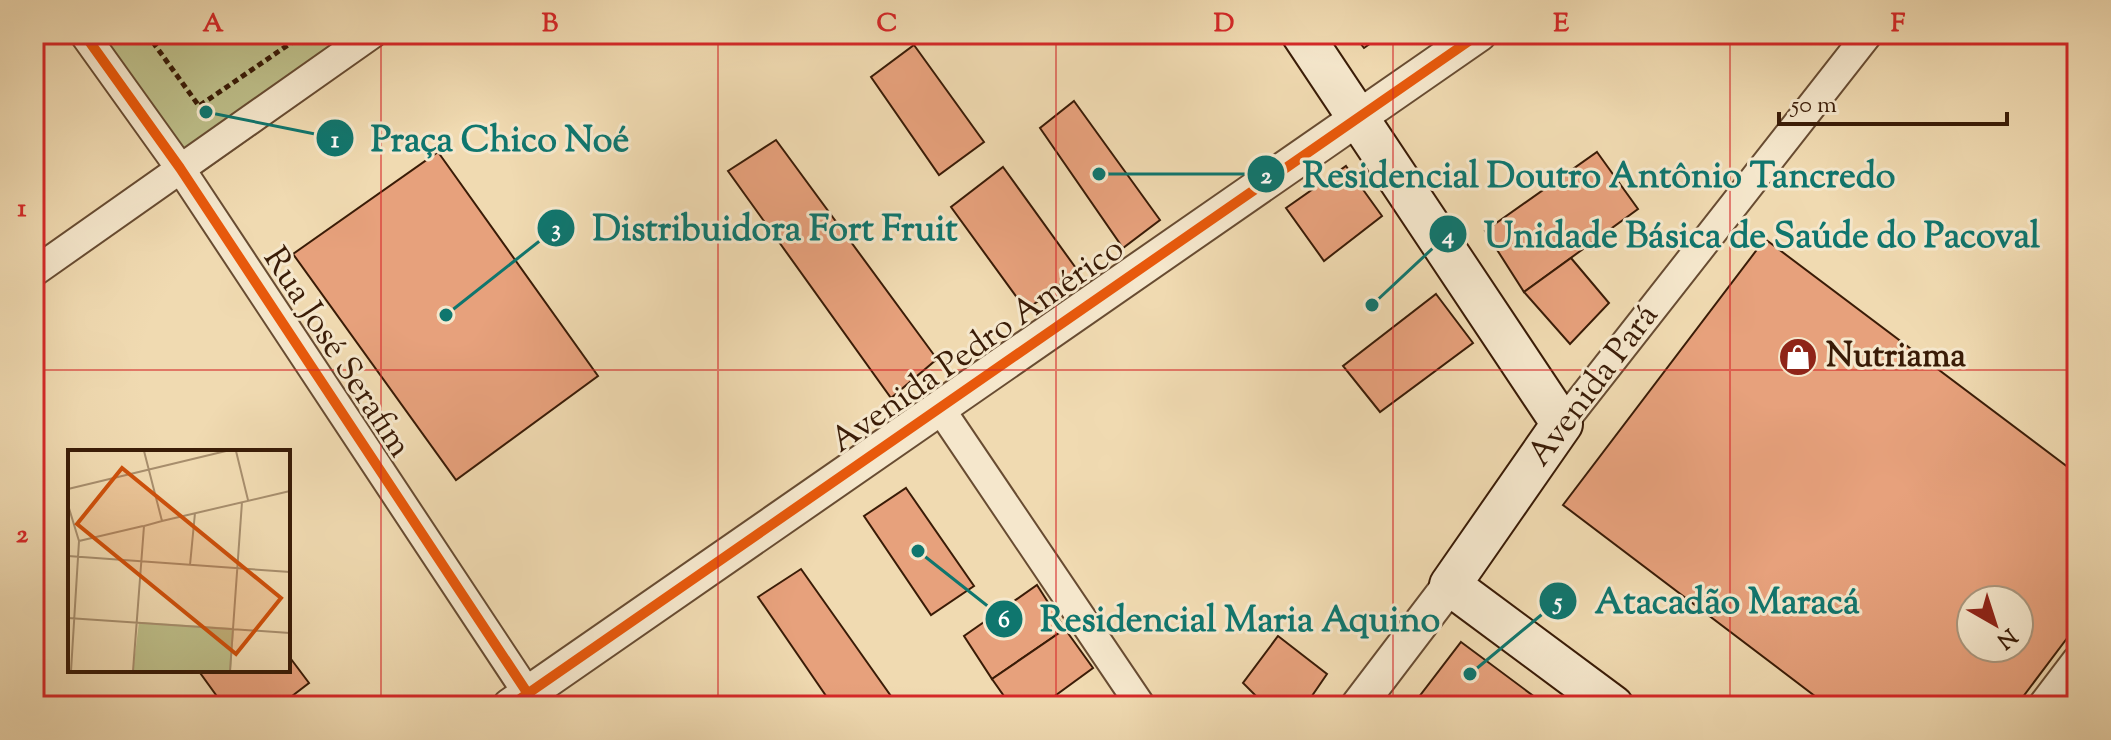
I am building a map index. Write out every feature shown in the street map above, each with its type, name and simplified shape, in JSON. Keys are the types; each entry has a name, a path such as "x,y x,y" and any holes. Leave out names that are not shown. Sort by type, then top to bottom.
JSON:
{"main road":[{"path":"1302,34 1562,424"},
{"name":"Avenida Pará","path":"1450,585 1562,424"},
{"path":"1450,585 1613,706"}],"street":[{"name":"Rua José Serafim","path":"84,34 180,168 524,702"},
{"path":"34,272 372,34"},
{"name":"Avenida Pedro Américo","path":"524,702 939,407 1479,34"},
{"name":"Avenida Pará","path":"1562,424 1868,34"},
{"path":"939,407 1141,706"},
{"name":"Avenida Pará","path":"1358,706 1450,585"},
{"path":"2042,706 2077,660"}],"path":[{"path":"147,34 199,106 304,34"}],"green space":[{"path":"72,34 396,34 178,189"}],"building":[{"path":"1353,34 1384,34 1364,48"},
{"path":"914,45 984,142 939,175 871,77"},
{"path":"1074,101 1160,220 1123,248 1040,128"},
{"path":"776,140 937,359 891,398 728,171"},
{"path":"438,152 598,376 456,480 293,254"},
{"path":"1597,152 1638,209 1524,292 1485,231"},
{"path":"1346,166 1382,216 1324,261 1286,208"},
{"path":"1003,167 1078,271 1026,310 951,207"},
{"name":"Nutriama","path":"1765,239 2077,474 2077,625 2016,706 1828,706 1563,505"},
{"path":"1571,258 1609,303 1570,344 1524,292"},
{"path":"1436,294 1473,343 1380,412 1343,366"},
{"path":"906,488 974,586 931,615 864,516"},
{"path":"801,569 898,706 833,706 758,597"},
{"path":"1037,585 1065,629 992,679 964,636"},
{"path":"1065,629 1093,668 1041,706 1011,706 992,679"},
{"path":"1278,636 1327,674 1305,706 1266,706 1243,683"},
{"path":"1461,642 1547,706 1412,706"},
{"path":"290,658 309,683 279,706 224,706 199,672 290,672"}],"cycle path":[{"path":"84,34 180,168 536,706"},
{"path":"510,706 1479,34"}],"place":[{"name":"Praça Chico Noé","path":"206,112"},
{"name":"Residencial Doutro Antônio Tancredo","path":"1099,174"},
{"name":"Unidade Básica de Saúde do Pacoval","path":"1372,305"},
{"name":"Distribuidora Fort Fruit","path":"446,315"},
{"name":"Nutriama","path":"1798,357"},
{"name":"Residencial Maria Aquino","path":"918,551"},
{"name":"Atacadão Maracá","path":"1470,674"}]}
